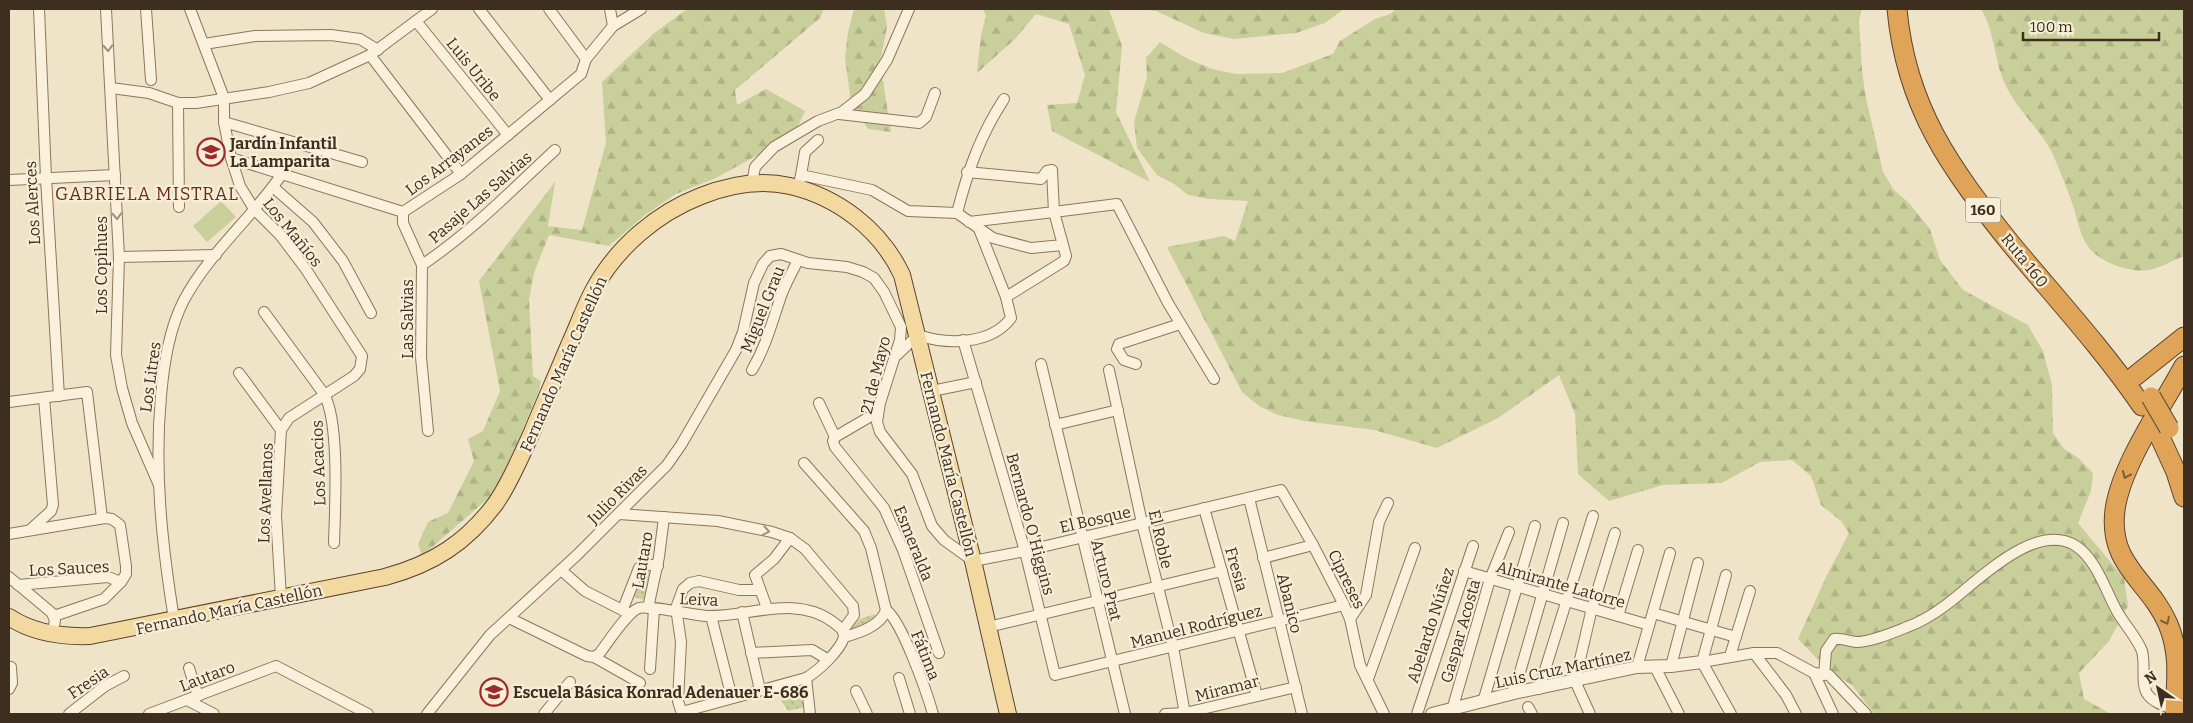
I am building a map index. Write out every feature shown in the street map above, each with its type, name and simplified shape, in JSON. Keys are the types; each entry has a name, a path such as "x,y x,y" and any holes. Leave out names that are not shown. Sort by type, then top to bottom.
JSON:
{"highway":[{"name":"Ruta 160","path":"1898,9 1902,42 1910,77 1926,120 1946,158 1974,198 2146,402 2184,460"},
{"name":"Ruta 160","path":"1910,9 1916,49 1925,81 1940,119 1958,154 1992,201 2135,376 2146,402"},
{"path":"2135,376 2184,337"},
{"path":"2174,712 2177,661 2172,636 2157,604 2135,579 2125,563 2118,545 2115,517 2117,500 2126,474 2184,366"},
{"name":"Ruta 160","path":"2165,432 2184,497"},
{"path":"2174,712 2184,682"}],"main road":[{"name":"Fernando María Castellón","path":"9,617 22,625 52,634 90,636 281,597 371,581 401,573 440,556 462,540 484,517 506,487 588,301 612,262 642,231 679,206 716,190 752,183 800,181 864,224 882,242 902,275 932,391 1008,714"}],"street":[{"name":"Los Alerces","path":"39,9 46,178 59,396"},
{"name":"Los Copihues","path":"106,9 119,258 116,355 122,388 132,423 159,485"},
{"path":"146,9 151,80"},
{"name":"Los Mañíos","path":"190,9 224,98 224,122 231,158 240,186 254,209 280,235 305,268 361,352 362,360 357,373 289,418 281,430"},
{"path":"110,88 149,93 178,103 196,103 269,92 309,83 374,52 432,9"},
{"path":"479,9 550,100"},
{"path":"549,9 586,59"},
{"path":"610,9 613,26"},
{"name":"Los Arrayanes","path":"231,158 404,212 461,174 581,74 586,59 613,26 641,9"},
{"path":"752,183 755,166 774,147 818,121 839,114 865,94 887,60 909,9"},
{"name":"Luis Uribe","path":"416,21 508,135"},
{"path":"204,44 255,36 331,35 360,39 374,52 461,174"},
{"path":"839,114 919,123 926,117 935,93"},
{"path":"957,213 967,172 987,125 1004,99"},
{"path":"178,103 179,207"},
{"path":"224,122 362,162"},
{"path":"818,140 805,152 800,181 872,190 908,211 957,213 993,238 1031,248 1063,245"},
{"name":"Pasaje Las Salvias","path":"422,265 444,250 484,217 555,150"},
{"path":"967,172 1041,179 1047,171 1052,170 1054,212 1066,256 1064,261 1006,297"},
{"name":"Los Litres","path":"174,619 165,563 159,485 158,426 165,366 172,333 185,299 216,255 282,174"},
{"path":"9,180 115,175"},
{"path":"273,187 313,222 343,261 371,313"},
{"path":"969,222 1117,204 1180,324 1214,379"},
{"name":"Las Salvias","path":"404,212 403,223 422,265 421,358 428,431"},
{"path":"894,358 918,336 942,342 963,340 983,336 1006,325 1011,318 1006,297 979,229"},
{"name":"21 de Mayo","path":"770,256 781,254 813,264 847,267 863,272 874,278 889,300 901,327 900,340 877,414 880,432 912,474 935,532 973,561"},
{"path":"119,258 216,255"},
{"name":"Julio Rivas","path":"427,714 490,635 561,570 667,465 681,445 736,350 743,332 754,283 763,264 770,256"},
{"name":"Miguel Grau","path":"752,370 762,353 779,301 798,260"},
{"name":"Los Acacios","path":"264,312 324,394 330,410 333,435 334,543"},
{"path":"1136,364 1124,360 1117,349 1119,344 1180,324"},
{"name":"Bernardo O'Higgins","path":"963,340 1025,551 1055,675"},
{"name":"Arturo Prat","path":"1041,364 1125,714"},
{"name":"El Roble","path":"1110,370 1142,523 1173,648 1185,714"},
{"name":"Los Avellanos","path":"239,374 281,430 276,515 281,597"},
{"path":"932,391 976,382"},
{"path":"9,402 87,392 102,518"},
{"path":"29,530 51,511 54,505 44,398"},
{"name":"Esmeralda","path":"819,403 835,437 833,441 838,451 874,492 884,508 903,550 939,653"},
{"path":"1055,424 1118,410"},
{"path":"835,437 870,416 877,414"},
{"path":"804,463 864,531 871,548 886,610 877,622 858,633 844,633"},
{"name":"El Bosque","path":"973,561 1025,551 1281,490"},
{"name":"Cipreses","path":"1281,490 1313,545 1344,605 1350,619 1360,665 1384,714"},
{"name":"Abanico","path":"1249,498 1302,714"},
{"path":"1350,619 1366,595 1379,522 1388,503"},
{"name":"Fresia","path":"1204,508 1257,696"},
{"path":"619,514 718,521 772,532 790,538 806,549 853,606 854,615 844,633 842,643 817,672 806,678 682,713 678,701 681,642 676,604 680,594 693,581 739,590 760,590"},
{"path":"1539,689 1593,516"},
{"name":"Lautaro","path":"650,669 651,609 664,517"},
{"path":"9,534 102,518 112,519 121,527 127,570 122,582 104,599 54,616"},
{"path":"1514,693 1563,523"},
{"path":"1483,702 1535,526"},
{"name":"Gaspar Acosta","path":"1452,710 1490,579 1509,532"},
{"path":"1590,714 1574,681 1592,608 1615,533"},
{"path":"767,608 755,575 774,558 790,538"},
{"path":"1833,714 1819,674 1826,651 1834,639 1839,638 1857,642 1907,627 1946,605 1999,563 2020,550 2037,542 2058,540 2076,547 2092,564 2118,613 2141,650 2145,669 2144,687 2147,694 2174,712"},
{"path":"1263,558 1313,545"},
{"name":"Abelardo Núñez","path":"1417,714 1473,546"},
{"path":"1368,679 1415,548"},
{"path":"1618,616 1638,550"},
{"path":"1637,667 1670,553"},
{"path":"1671,666 1698,563"},
{"path":"594,657 599,654 627,612 639,568 645,564 658,566"},
{"path":"561,570 585,591 627,612"},
{"path":"988,627 1222,571"},
{"name":"Almirante Latorre","path":"1464,571 1649,625"},
{"path":"1726,575 1702,662 1731,714"},
{"path":"9,577 54,616 55,621 52,634"},
{"name":"Los Sauces","path":"18,585 108,577 122,582"},
{"path":"1730,656 1750,592"},
{"name":"Manuel Rodríguez","path":"1055,675 1173,648 1344,605"},
{"name":"Leiva","path":"627,612 638,609 651,609 711,616 767,608 815,613 829,619 844,633"},
{"name":"Fátima","path":"886,610 892,615 904,637 933,714"},
{"path":"742,612 760,690"},
{"path":"1654,613 1736,637"},
{"path":"711,616 732,698"},
{"path":"509,618 587,656 594,657 640,682"},
{"path":"751,653 812,650 827,660"},
{"path":"1702,662 1754,653 1777,653 1833,679 1866,714"},
{"path":"1754,653 1786,695 1796,714"},
{"name":"Luis Cruz Martínez","path":"1432,714 1514,693 1637,667 1671,666 1702,662"},
{"name":"Lautaro","path":"149,714 276,666 368,714"},
{"path":"9,689 12,683 11,667"},
{"path":"1655,667 1676,713"},
{"path":"189,668 198,696"},
{"name":"Fresia","path":"69,714 105,686 124,676"},
{"path":"806,678 810,714"},
{"path":"899,678 910,714"},
{"path":"544,714 570,682"},
{"name":"Miramar","path":"1165,714 1185,714 1296,687"},
{"path":"856,691 867,714"},
{"path":"187,700 214,714"}],"green space":[{"path":"687,9 824,9 820,18 735,90 737,105 766,89 805,111 794,135 716,178 676,194 645,215 609,246 549,235 534,273 529,300 533,376 541,381 539,391 511,457 492,495 422,556 418,544 428,522 448,513 474,461 468,439 483,431 500,391 479,281 555,182 548,226 582,230 606,143 602,82 653,34"},
{"path":"854,9 884,9 887,27 880,62 891,132 868,129 851,103 845,58 848,32"},
{"path":"983,9 1109,9 1122,46 1116,112 1150,182 1052,131 1047,105 1077,103 1085,75 1069,24 1036,14 1015,39 977,73 981,35 986,16"},
{"path":"1136,9 1344,9 1325,23 1296,33 1234,39 1204,33 1156,11"},
{"path":"1396,9 1862,9 1859,20 1862,71 1866,98 1883,172 1894,190 1909,203 1930,229 1940,260 1963,290 2028,325 2043,351 2052,385 2053,433 2064,449 2077,457 2093,473 2091,491 2078,523 2124,578 2128,606 2109,641 2079,673 2084,699 2111,714 1874,714 1852,685 1830,672 1798,639 1827,575 1849,533 1841,521 1821,505 1811,476 1792,460 1760,462 1722,483 1663,485 1609,501 1578,474 1575,414 1559,375 1498,418 1437,448 1374,430 1304,421 1278,415 1259,406 1242,392 1167,247 1224,236 1235,241 1248,201 1209,199 1188,195 1174,184 1157,175 1137,148 1134,122 1147,77 1146,58 1160,42 1186,58 1212,69 1236,74 1282,73 1333,54 1340,41 1375,19 1390,14"},
{"path":"1981,9 2184,9 2184,256 2162,266 2142,271 2109,263 2090,249 2081,233 2070,197 2049,147 2016,103 2005,84 1989,27"},
{"path":"221,201 236,217 207,242 193,226"},
{"path":"641,568 650,569 644,600 631,596"},
{"path":"875,614 876,618 853,631 850,629 860,619"},
{"path":"798,685 804,707 788,711 775,690"}],"place":[{"name":"Jardín Infantil La Lamparita","path":"211,152"},
{"name":"Escuela Básica Konrad Adenauer E-686","path":"494,692"}],"district":[{"name":"GABRIELA MISTRAL","path":"147,194"}]}
